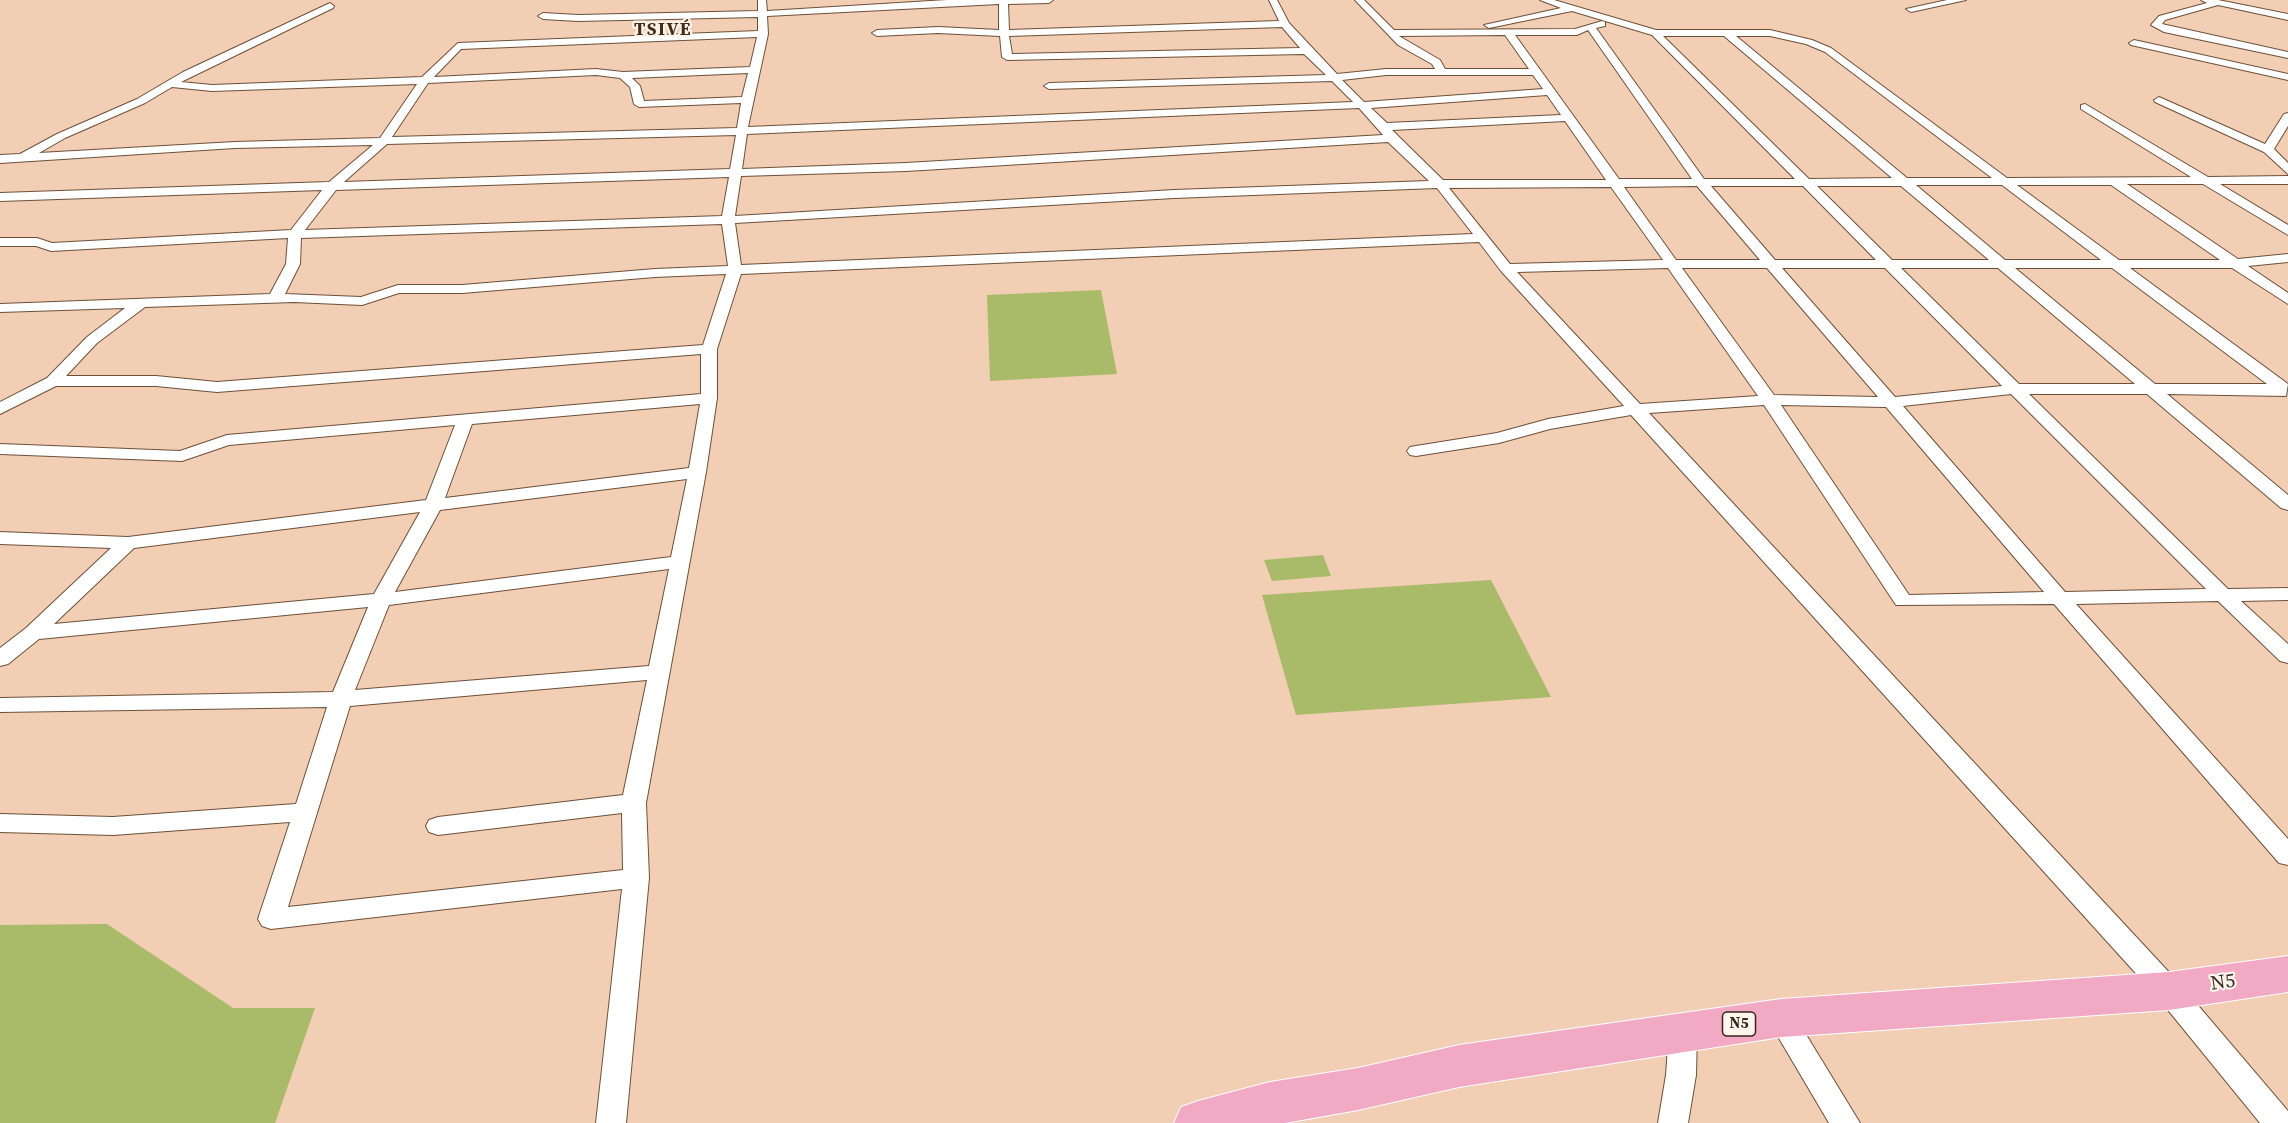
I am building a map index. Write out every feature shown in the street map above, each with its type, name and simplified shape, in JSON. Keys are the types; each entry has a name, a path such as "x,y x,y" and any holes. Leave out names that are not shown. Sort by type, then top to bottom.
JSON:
{"main road":[{"name":"N5","path":"1198,1123 1270,1104 1358,1089 1459,1066 1781,1018 2169,992 2288,974"}],"street":[{"path":"543,16 578,18 761,6 1049,0"},
{"path":"1273,0 1285,24 1307,51 1440,184 1506,268 1638,409 2169,992 2279,1123"},
{"path":"1359,0 1401,43 1437,62 1440,69 1437,72"},
{"path":"1544,0 1655,33 1724,31 1777,34 1809,42 1828,50 2001,181 2286,390"},
{"path":"1911,9 1962,0"},
{"path":"2205,0 2288,17"},
{"path":"1004,1 1007,57 1307,51"},
{"path":"2217,3 2162,18 2156,26 2288,55"},
{"path":"0,172 61,136 134,104 169,84 330,6"},
{"path":"611,1123 636,878 634,803 682,561 697,472 709,398 709,349 735,269 728,220 744,131 747,100 763,34 761,6"},
{"path":"1463,33 1476,28 1571,8"},
{"path":"1391,33 1577,32 1590,26 1617,22"},
{"path":"877,33 938,30 1005,33 1285,24"},
{"path":"1590,26 1700,182 2061,600 2288,856"},
{"path":"1724,31 1999,264 2153,389 2288,504"},
{"path":"1655,33 2224,596 2288,656"},
{"path":"274,299 293,264 295,234 332,186 383,142 425,80 458,46 763,34"},
{"path":"1509,34 1566,118 1617,183 1675,264 1903,601 2061,600 2288,594"},
{"path":"2134,43 2288,77"},
{"path":"169,84 212,88 596,72 623,75 753,70"},
{"path":"1048,86 1332,78 1386,72 1535,72"},
{"path":"623,75 635,87 639,104 747,100"},
{"path":"0,159 236,145 744,131 1149,112 1361,105 1550,92"},
{"path":"2159,100 2268,150 2288,170"},
{"path":"2085,107 2288,231"},
{"path":"2268,150 2288,116"},
{"path":"0,197 906,167 1566,118"},
{"path":"0,242 37,242 51,247 295,234 728,220 1174,194 1440,184 2288,180"},
{"path":"2114,181 2288,300"},
{"path":"0,308 315,298 362,301 398,289 473,288 655,273 1481,238"},
{"path":"1506,268 1675,264 2233,264 2288,258"},
{"path":"0,409 53,381 92,340 143,302"},
{"path":"53,381 156,381 217,387 709,349"},
{"path":"1416,451 1499,438 1548,424 1638,409 1769,400 1891,402 2017,389 2286,390"},
{"path":"0,449 182,456 227,440 709,398"},
{"path":"466,418 433,506 381,600 341,699 307,812 270,920 636,878"},
{"path":"0,538 128,543 697,472"},
{"path":"0,659 33,633 128,543"},
{"path":"33,633 381,600 682,561"},
{"path":"0,705 341,699 659,672"},
{"path":"438,826 634,803"},
{"path":"0,823 113,826 307,812"},
{"path":"1781,1018 1845,1123"},
{"path":"1673,1123 1681,1075 1683,1033"}],"green space":[{"path":"1101,290 1117,374 990,381 987,295"},
{"path":"1323,555 1331,576 1272,581 1264,560"},
{"path":"1491,580 1551,697 1296,715 1262,595"},
{"path":"107,924 233,1008 315,1008 275,1123 0,1123 0,925"}],"district":[{"name":"TSIVÉ","path":"663,30"}]}
